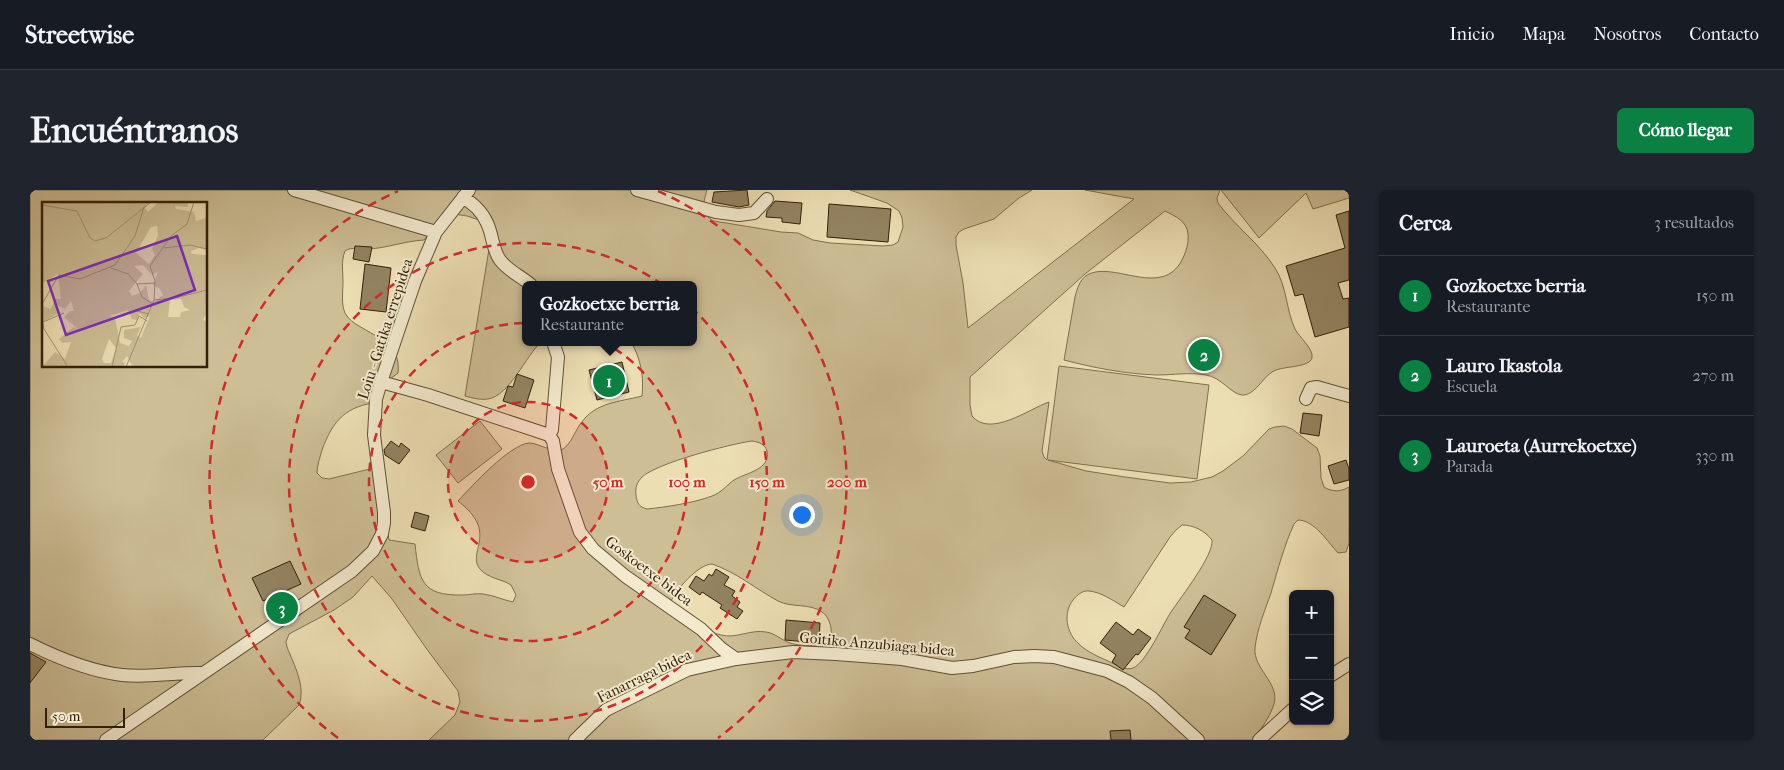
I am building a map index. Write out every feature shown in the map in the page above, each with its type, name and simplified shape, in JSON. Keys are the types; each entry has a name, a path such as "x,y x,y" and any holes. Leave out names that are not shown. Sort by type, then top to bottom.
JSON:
{"street":[{"path":"294,190 436,232"},
{"path":"637,190 716,212 739,215 754,213 767,199"},
{"path":"466,194 488,224 492,241 501,260 509,269 526,281"},
{"name":"Loiu - Gatika errepidea","path":"106,740 352,571 373,551 382,534 384,512 374,435 376,399 415,281 436,232 466,194"},
{"name":"Goskoetxe bidea","path":"554,346 558,357 552,430 549,435 553,441 558,469 580,532 593,549 625,576 701,629 722,649 736,659"},
{"path":"381,382 428,395 549,435"},
{"path":"1306,398 1311,388 1317,387 1349,396"},
{"path":"30,644 57,658 85,667 121,675 203,673"},
{"name":"Goitiko Anzubiaga bidea","path":"736,659 793,652 902,659 952,668 973,666 1014,657 1054,657 1107,671 1129,682 1152,698 1198,740"},
{"name":"Fanarraga bidea","path":"575,740 606,710 687,670 736,659"},
{"path":"1334,673 1349,664"},
{"path":"1259,740 1289,714"}],"shaded area":[{"path":"30,190 707,190 704,208 706,215 714,221 798,233 813,240 830,243 883,246 893,245 898,242 903,227 899,211 887,203 850,190 1032,190 1019,198 994,219 964,229 956,237 968,328 1134,199 1085,190 1220,190 1217,198 1218,203 1269,259 1279,275 1295,329 1311,351 1312,358 1306,364 1278,369 1266,377 1251,392 1242,395 1234,392 1211,376 1206,375 1134,373 1098,368 1064,360 1076,294 1083,278 1089,274 1100,272 1112,272 1138,277 1163,277 1173,271 1182,260 1188,244 1187,229 1180,220 1165,211 1085,274 970,377 972,416 980,422 989,424 1010,420 1049,402 1042,451 1047,460 1059,366 1209,385 1197,479 1048,460 1086,471 1125,477 1170,483 1191,482 1212,477 1223,471 1243,456 1269,429 1284,426 1292,429 1317,448 1320,456 1321,478 1324,487 1336,491 1349,487 1349,543 1346,552 1338,553 1320,532 1304,521 1298,520 1294,524 1287,541 1259,627 1255,648 1255,656 1258,663 1273,689 1275,696 1274,704 1268,718 1253,740 429,740 455,715 460,702 458,691 392,599 372,576 353,597 334,610 289,634 286,642 300,683 301,698 299,705 263,740 30,740","holes":["454,214 482,221 489,249 465,396 479,399 488,399 496,396 510,383 537,346 522,346 522,281 697,281 697,346 633,346 641,368 642,396 608,404 594,411 581,423 571,441 563,449 555,450 533,443 521,445 501,458 458,501 470,512 480,532 477,556 477,563 480,569 511,585 516,595 513,602 490,595 449,595 430,589 421,576 415,544 389,540 378,467 329,479 322,478 317,473 326,439 336,423 349,411 379,402 390,379 398,373 398,363 393,349 381,339 353,322 345,313 342,266 345,251 354,248 376,248 424,240 435,226","752,441 763,445 766,449 767,457 765,463 756,470 734,480 718,493 697,501 663,507 647,509 639,504 636,495 637,485 642,477 650,472 694,455","1182,525 1199,529 1212,540 1211,547 1203,565 1171,612 1143,659 1133,668 1124,668 1082,647 1071,634 1067,623 1068,611 1076,596 1085,591 1094,592 1124,607 1176,530","712,564 721,567 783,603 817,609 824,613 828,619 831,635 823,643 809,646 790,643 772,634 760,631 727,636 708,630 694,622 670,603 682,585 694,573 706,565"]},
{"path":"1221,190 1349,190 1349,198 1313,209 1306,193 1259,238"},
{"path":"480,421 502,449 458,483 436,455"}],"building":[{"path":"747,190 749,205 739,207 712,202 714,192"},
{"path":"775,201 802,203 800,224 782,222 782,218 766,217 767,211"},
{"path":"829,204 891,209 888,242 827,237"},
{"path":"1349,211 1349,280 1338,283 1343,299 1349,298 1349,327 1315,337 1303,294 1295,296 1286,266 1345,248 1336,215"},
{"path":"355,246 372,247 369,262 353,259"},
{"path":"365,264 391,268 386,312 360,309"},
{"path":"622,362 629,392 597,400 589,370"},
{"path":"517,374 534,380 525,408 503,401 508,386 513,387"},
{"path":"1303,413 1322,415 1319,436 1300,433"},
{"path":"391,441 399,447 401,443 410,450 399,464 385,455 384,450"},
{"path":"1346,460 1349,469 1349,480 1334,484 1328,466"},
{"path":"415,512 429,516 425,531 411,527"},
{"path":"290,561 301,584 263,601 252,578"},
{"path":"716,569 729,577 724,585 735,591 732,596 740,602 737,607 743,611 737,619 720,608 722,605 702,592 700,595 689,587 696,576 704,581 709,574 712,576"},
{"path":"1204,595 1236,615 1211,655 1185,638 1190,630 1184,627"},
{"path":"786,620 820,623 819,643 785,640"},
{"path":"1116,622 1133,635 1138,629 1151,638 1123,670 1112,662 1116,655 1100,643"},
{"path":"30,653 46,662 30,683"},
{"path":"1130,730 1131,740 1111,740 1110,731"}],"place":[{"name":"Lauro Ikastola","path":"1204,355"},
{"name":"Gozkoetxe berria","path":"609,381"},
{"name":"Lauroeta (Aurrekoetxe)","path":"282,608"}]}
